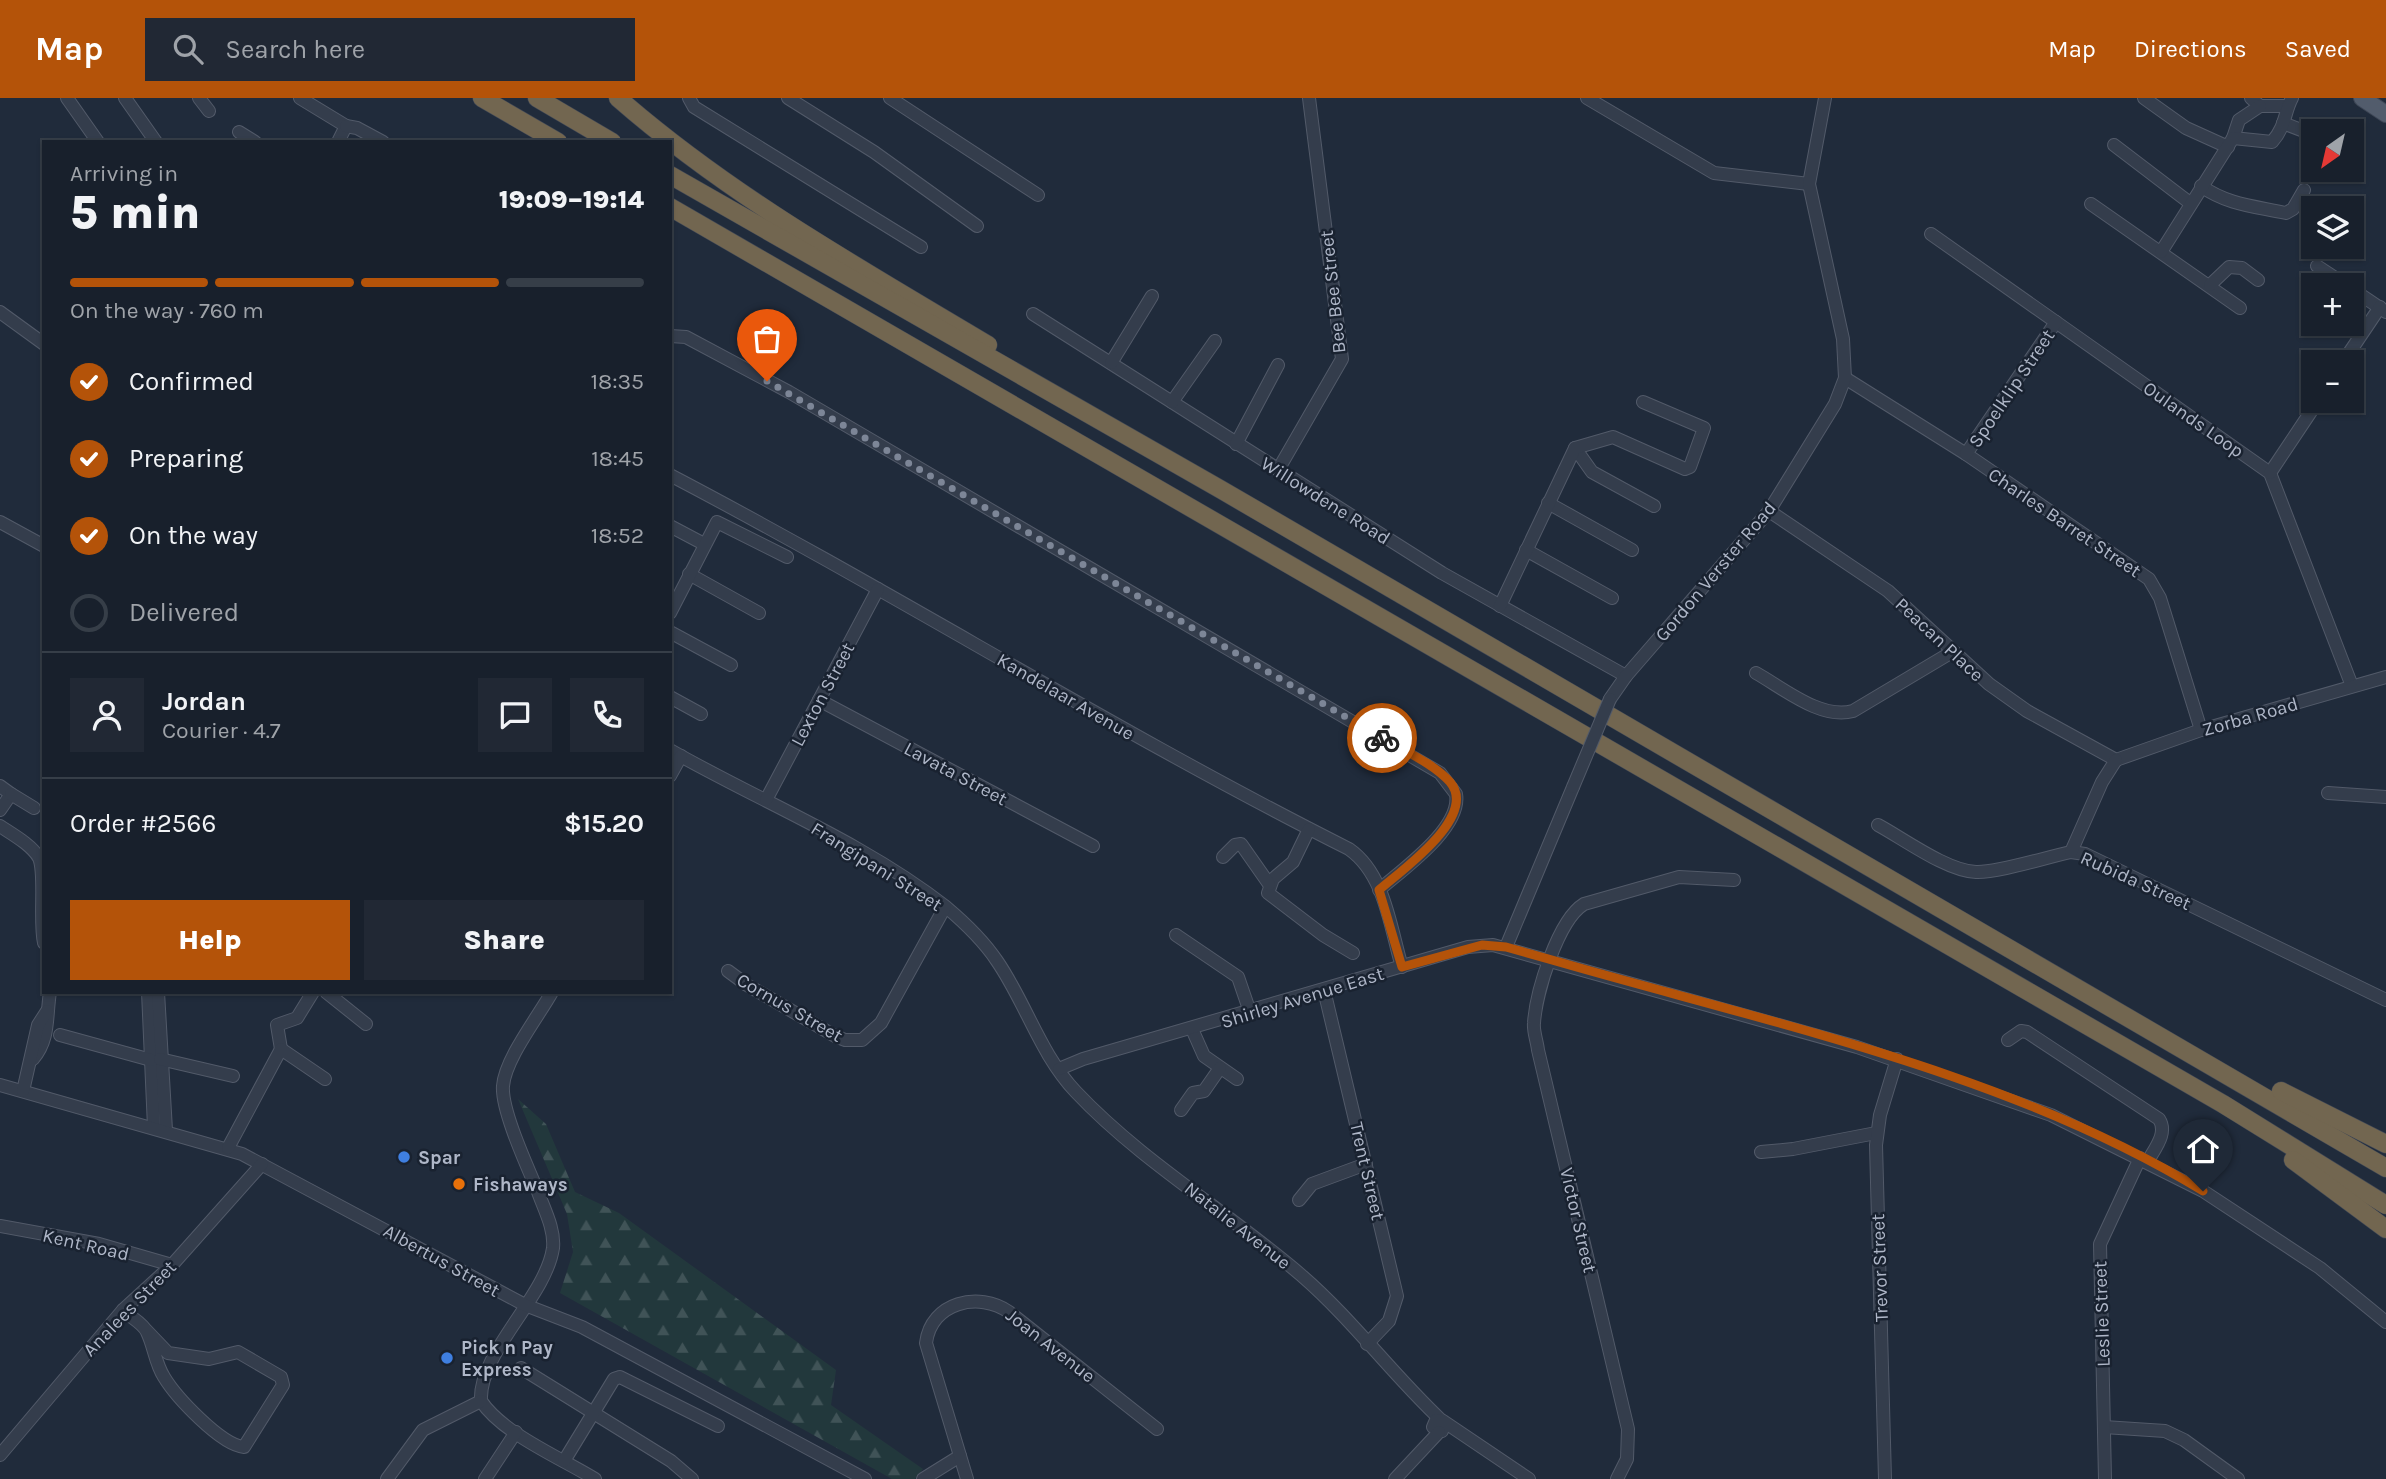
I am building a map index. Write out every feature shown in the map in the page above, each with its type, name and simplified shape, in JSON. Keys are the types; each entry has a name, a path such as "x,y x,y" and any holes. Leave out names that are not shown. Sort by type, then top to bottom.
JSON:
{"highway":[{"path":"482,98 555,140"},
{"path":"537,98 609,140"},
{"path":"618,98 668,140"},
{"path":"672,143 783,220 1220,489"},
{"path":"672,176 1220,489 2386,1168"},
{"path":"672,207 2223,1104 2386,1205"},
{"path":"1915,928 1954,955 2297,1162 2386,1229"},
{"path":"2139,1022 2386,1144"}],"main road":[{"path":"2362,98 2386,114"}],"street":[{"path":"67,98 97,140"},
{"path":"125,98 155,140"},
{"path":"199,98 209,111"},
{"path":"300,98 346,126 379,140"},
{"path":"689,98 694,107 921,247"},
{"path":"788,98 874,152 977,226"},
{"path":"890,98 1038,195"},
{"name":"Bee Bee Street","path":"1278,470 1342,359 1309,98"},
{"path":"1587,98 1714,173 1809,184"},
{"name":"Gordon Verster Road","path":"1506,947 1610,699 1626,676 1769,511 1835,404 1845,378 1843,339 1809,184 1825,98"},
{"path":"2144,98 2186,128 2231,143 2269,143 2276,138 2289,114 2290,102 2255,102 2239,120 2231,143 2161,252"},
{"path":"2283,123 2301,130"},
{"path":"339,140 346,126"},
{"path":"239,132 252,140"},
{"path":"2114,145 2190,203"},
{"path":"2201,186 2220,199 2236,205 2286,213 2293,209 2304,190"},
{"path":"2091,204 2240,308"},
{"name":"Oulands Loop","path":"1931,234 2270,473"},
{"path":"2317,266 2328,273"},
{"path":"2210,285 2229,267 2242,268 2258,280"},
{"path":"1111,363 1152,296"},
{"path":"2352,350 2383,310 2364,297"},
{"path":"0,312 42,343"},
{"name":"Willowdene Road","path":"1032,314 1236,444 1500,606 1626,676"},
{"name":"Spoelklip Street","path":"1966,454 2056,322"},
{"path":"672,336 685,337 702,345 801,399 1440,773 1457,794 1455,816 1443,832 1379,890"},
{"path":"1172,402 1214,341"},
{"path":"1236,444 1278,365"},
{"name":"Charles Barret Street","path":"1845,378 1966,454 2153,583 2201,730"},
{"path":"1500,606 1575,448 1613,437 1685,469 1690,467 1704,428 1643,402"},
{"path":"2310,413 2270,473 2352,686"},
{"path":"1575,448 1584,464 1598,476 1654,506"},
{"name":"Kandelaar Avenue","path":"672,476 878,589 1179,761 1309,828 1362,859 1379,890 1402,967"},
{"path":"1548,503 1632,550"},
{"name":"Peacan Place","path":"1769,511 1888,591 1952,652 2027,712 2116,760"},
{"path":"672,605 713,525 723,522 787,557"},
{"path":"0,523 42,545"},
{"path":"672,527 704,544"},
{"path":"1526,550 1612,598"},
{"path":"689,574 759,613"},
{"name":"Lexton Street","path":"766,800 878,589"},
{"path":"672,633 731,665"},
{"path":"1756,673 1824,710 1843,714 1853,711 1952,652"},
{"name":"Zorba Road","path":"2116,760 2201,730 2386,677"},
{"path":"672,698 701,715"},
{"name":"Lavata Street","path":"819,700 1093,846"},
{"name":"Frangipani Street","path":"676,753 766,800 885,868 945,907 974,932 997,961 1059,1069"},
{"path":"2071,852 2102,782 2116,760"},
{"path":"0,810 5,790 34,808"},
{"path":"2328,793 2386,797"},
{"name":"Rubida Street","path":"1878,825 1950,865 1977,872 2071,852 2096,859 2386,1000"},
{"path":"0,826 34,852 40,862 42,934"},
{"path":"1309,828 1293,862 1279,871 1269,884 1268,892 1277,902 1353,953"},
{"path":"1223,857 1235,845 1241,844 1269,884"},
{"name":"Victor Street","path":"1617,1479 1627,1459 1628,1429 1534,1026 1552,960 1569,916 1584,904 1679,877 1734,880"},
{"name":"Cornus Street","path":"728,971 747,985 835,1035 845,1040 862,1040 881,1023 945,907"},
{"path":"1176,935 1238,977 1250,1012"},
{"name":"Shirley Avenue East","path":"1059,1069 1083,1059 1468,947 1506,947 1897,1059 2040,1110 2195,1186 2314,1263 2386,1322"},
{"name":"Trent Street","path":"1324,990 1397,1296 1389,1321 1367,1344"},
{"path":"23,1091 33,1059 38,1025 47,1011 50,994"},
{"path":"148,994 160,1128"},
{"path":"156,1060 158,994"},
{"path":"228,1148 281,1049 277,1025 297,1017 312,994"},
{"path":"328,994 366,1024"},
{"path":"551,994 513,1058 502,1087 509,1115 549,1219 553,1241 549,1259 484,1378 481,1401 492,1415 516,1432 595,1479"},
{"path":"1192,1029 1204,1056 1237,1079"},
{"name":"Leslie Street","path":"2008,1040 2021,1031 2027,1032 2159,1119 2162,1134 2144,1159 2099,1244 2105,1479"},
{"path":"60,1035 156,1060 233,1076"},
{"path":"281,1049 325,1079"},
{"name":"Trevor Street","path":"1885,1479 1876,1133 1897,1059"},
{"path":"1181,1110 1193,1093 1204,1091 1220,1068"},
{"name":"Natalie Avenue","path":"1059,1069 1084,1100 1129,1139 1309,1282 1439,1426"},
{"name":"Albertus Street","path":"0,1085 228,1148 525,1305 582,1327 865,1479"},
{"path":"1761,1152 1815,1146 1876,1133"},
{"name":"Analees Street","path":"0,1455 123,1310 172,1265 262,1164"},
{"path":"1299,1200 1312,1184 1366,1164"},
{"name":"Kent Road","path":"0,1226 99,1244 172,1265"},
{"name":"Joan Avenue","path":"967,1479 926,1343 936,1318 953,1306 975,1300 989,1301 1009,1312 1157,1429"},
{"path":"123,1310 146,1330 168,1353 209,1359 239,1352 281,1377 283,1385 244,1447 237,1447 212,1429 181,1398 164,1377 146,1330"},
{"path":"521,1368 671,1461 692,1479"},
{"path":"564,1461 596,1414 614,1379 620,1377 718,1426"},
{"path":"387,1479 423,1430 481,1401"},
{"path":"1395,1479 1439,1426 1529,1479"},
{"path":"2104,1427 2165,1431 2184,1440 2238,1479"},
{"path":"485,1479 516,1432"},
{"path":"923,1479 960,1456"}],"green space":[{"path":"518,1099 546,1124 575,1192 619,1213 836,1370 831,1405 923,1469 915,1479 892,1479 560,1293 573,1252 567,1214"}],"way so far":[{"path":"767,381 1382,738"}],"place":[{"name":"Spar","path":"404,1157"},
{"name":"Fishaways","path":"459,1184"},
{"name":"Pick n Pay Express","path":"447,1358"}],"route":[{"path":"1382,738 1440,773 1451,783 1458,804 1450,824 1379,890 1402,967 1468,947 1506,947 1897,1059 2051,1115 2188,1181 2203,1191"}]}
